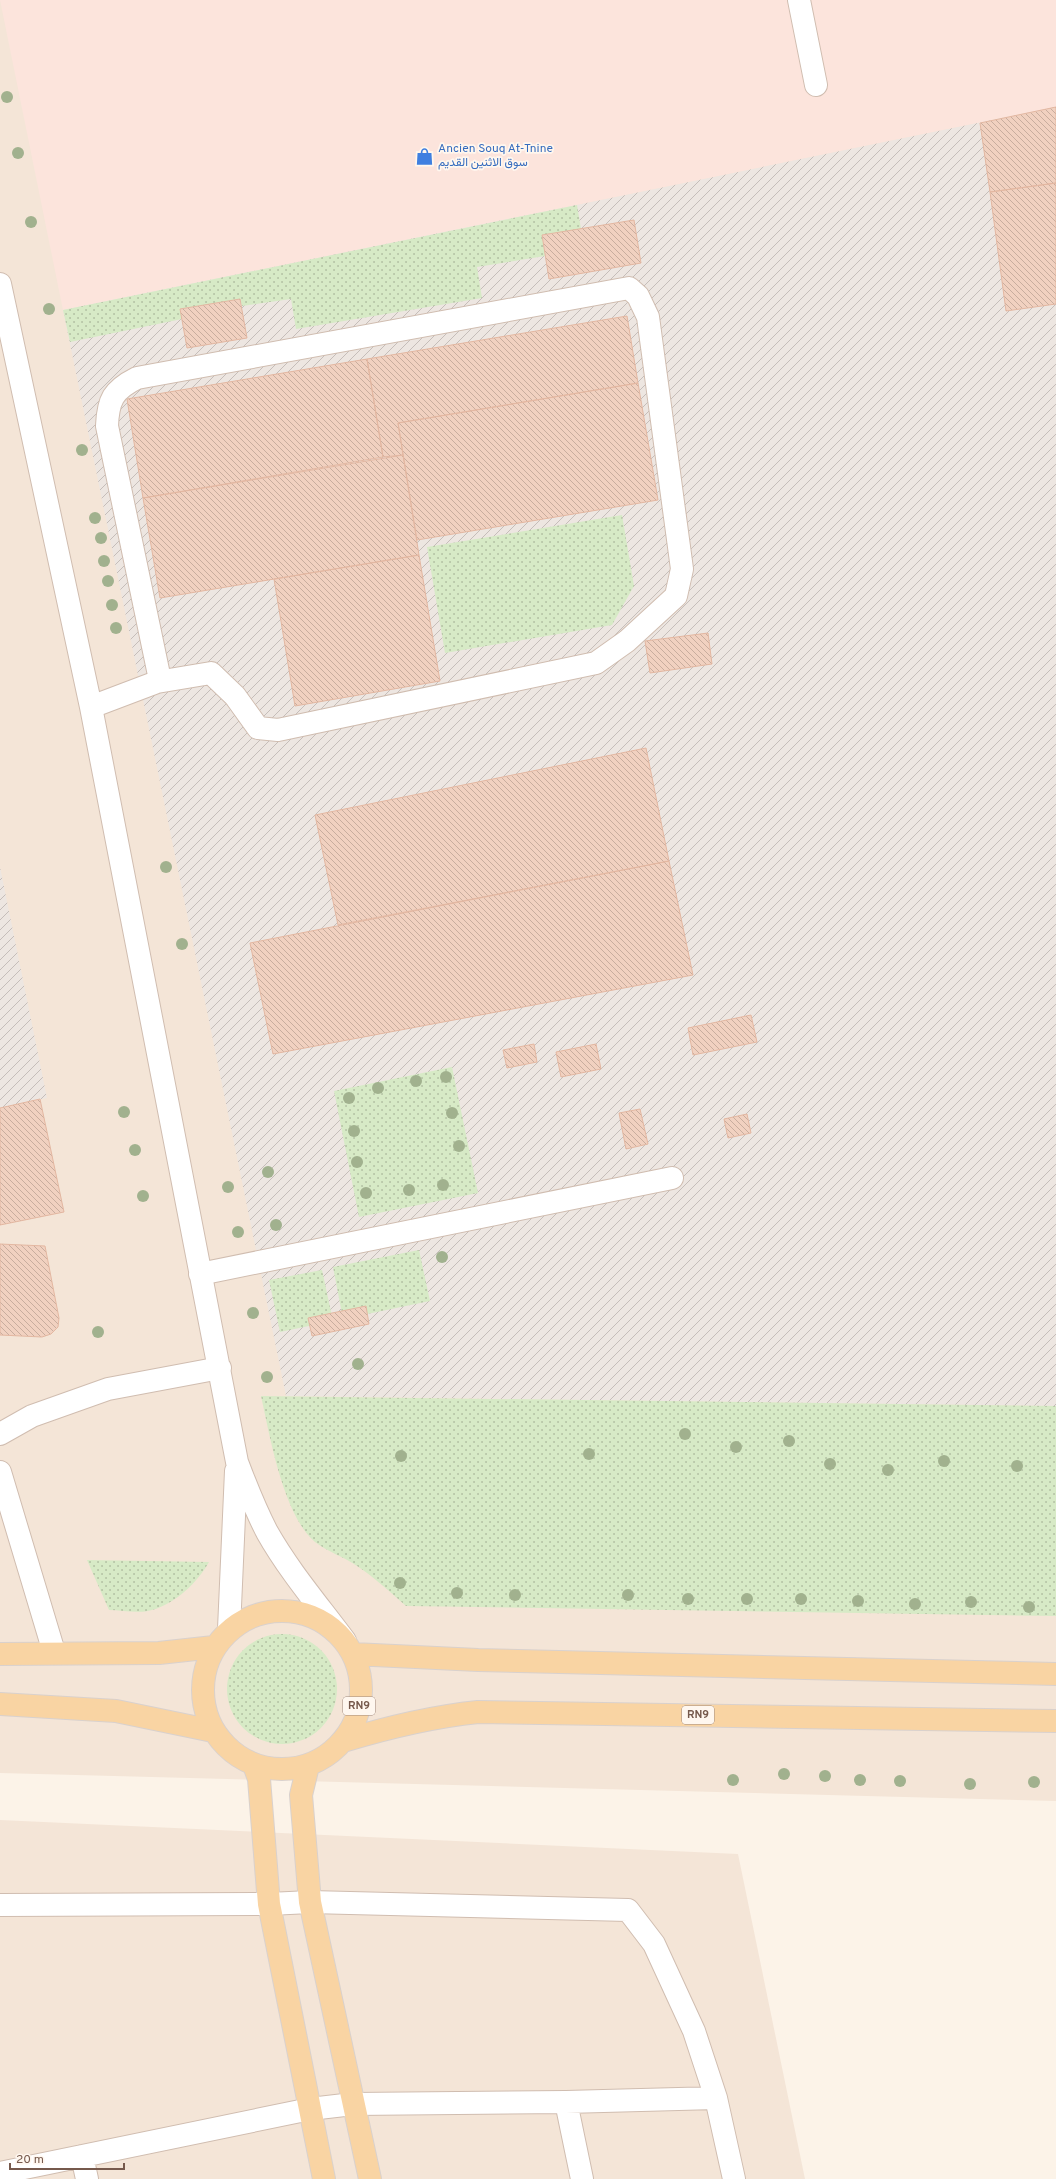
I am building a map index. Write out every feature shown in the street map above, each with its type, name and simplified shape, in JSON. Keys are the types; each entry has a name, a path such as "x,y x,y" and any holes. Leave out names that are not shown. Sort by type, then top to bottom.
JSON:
{"main road":[{"name":"RN9","path":"277,1610 302,1612 326,1623 349,1648 360,1676 361,1699 355,1722 343,1742 327,1756 308,1766 281,1770 254,1765 230,1751 213,1730 203,1703 203,1674 214,1647 229,1629 251,1615 277,1610"},
{"path":"0,1654 54,1652 158,1653 214,1647"},
{"path":"349,1648 478,1660 1056,1674"},
{"path":"0,1704 116,1711 213,1730"},
{"name":"RN9","path":"343,1742 388,1727 435,1716 478,1712 1056,1721"},
{"path":"254,1765 259,1779 269,1904 324,2179"},
{"path":"308,1766 301,1795 310,1902 370,2179"}],"street":[{"path":"799,0 816,85"},
{"path":"0,284 91,707 237,1462 250,1498 268,1533 296,1577 349,1648"},
{"path":"91,707 143,689 157,682 211,673 235,696 258,728 278,730 596,663 627,641 676,596 682,569 648,317 638,296 629,288 144,377 126,384 114,394 108,408 107,426 159,675 157,682"},
{"path":"200,1274 672,1178"},
{"path":"0,1434 32,1416 108,1389 220,1368"},
{"path":"229,1629 237,1462"},
{"path":"0,1472 54,1652"},
{"path":"0,1905 269,1904 310,1902 628,1910 654,1944 694,2031 716,2098 734,2179"},
{"path":"0,2173 310,2109 353,2104 566,2102 716,2098"},
{"path":"566,2102 582,2179"},
{"path":"82,2156 87,2179"}],"shaded area":[{"path":"0,0 1056,0 1056,1801 0,1773"},
{"name":"Ancien Souq At-Tnine سوق الاثنين القديم","path":"0,0 1056,0 1056,107 63,310"},
{"path":"1056,107 1056,1406 286,1396 63,310"},
{"path":"0,867 47,1098 0,1108"},
{"path":"0,1820 738,1854 805,2179 0,2179"}],"green space":[{"path":"577,205 581,229 542,235 545,256 477,267 482,298 296,329 291,299 242,306 240,299 180,309 182,319 70,342 63,310"},
{"path":"622,515 634,586 612,625 445,653 427,547"},
{"path":"452,1067 478,1193 359,1217 334,1091"},
{"path":"419,1250 430,1301 343,1319 333,1267"},
{"path":"322,1270 333,1321 280,1332 269,1280"},
{"path":"261,1396 1056,1406 1056,1616 406,1606 364,1571 315,1542 304,1530 294,1513 279,1474"},
{"path":"87,1560 209,1562 199,1577 185,1591 169,1603 152,1610 136,1612 109,1610"},
{"path":"282,1634 303,1638 313,1643 321,1650 328,1658 333,1668 337,1689 333,1710 328,1720 321,1728 313,1735 303,1740 282,1744 261,1740 251,1735 243,1728 236,1720 231,1710 227,1689 231,1668 236,1658 243,1650 251,1643 261,1638"}],"building":[{"path":"1056,107 1056,183 990,192 980,123"},
{"path":"1056,183 1056,304 1006,311 990,192"},
{"path":"634,220 641,263 549,279 542,235"},
{"path":"240,299 247,338 187,348 180,309"},
{"path":"627,316 638,383 398,423 403,455 383,457 367,359"},
{"path":"367,359 383,457 143,498 127,399"},
{"path":"638,383 658,500 417,540 398,423"},
{"path":"403,455 419,555 160,598 143,498"},
{"path":"419,555 440,681 295,706 274,579"},
{"path":"708,633 712,664 650,673 645,641"},
{"path":"646,748 669,861 338,925 315,815"},
{"path":"669,861 693,975 273,1054 250,943"},
{"path":"751,1015 757,1042 693,1055 688,1028"},
{"path":"534,1044 537,1062 507,1068 503,1050"},
{"path":"596,1044 601,1069 561,1077 556,1052"},
{"path":"40,1099 64,1212 0,1225 0,1108"},
{"path":"640,1109 648,1144 626,1149 619,1113"},
{"path":"747,1114 751,1133 728,1138 724,1119"},
{"path":"0,1244 45,1246 59,1318 58,1327 51,1334 42,1337 0,1335"},
{"path":"366,1306 369,1324 312,1336 308,1318"}],"place":[{"name":"Ancien Souq At-Tnine سوق الاثنين القديم","path":"425,156"}]}
